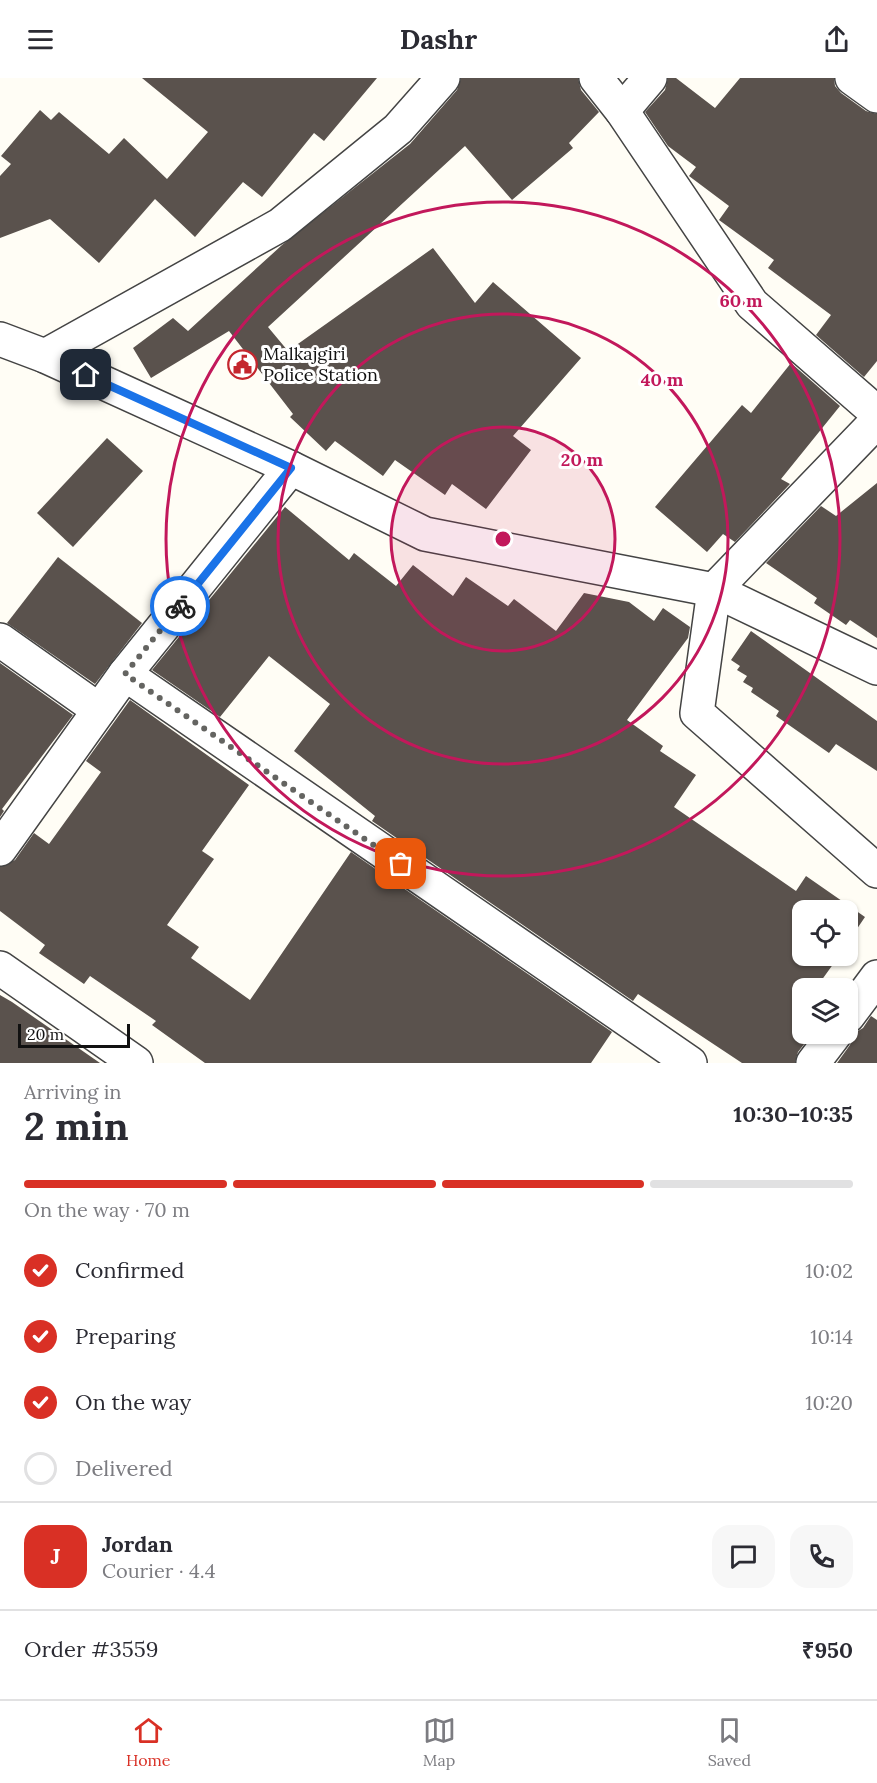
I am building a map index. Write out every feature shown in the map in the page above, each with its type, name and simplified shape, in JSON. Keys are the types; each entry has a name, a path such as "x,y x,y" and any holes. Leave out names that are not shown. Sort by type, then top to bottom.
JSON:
{"street":[{"path":"45,356 280,225 398,129 443,78"},
{"path":"596,78 622,111 752,303 877,413"},
{"path":"622,111 650,78"},
{"path":"852,78 877,96"},
{"path":"0,339 45,356 291,468 425,534 714,590 877,668"},
{"path":"877,421 714,590 697,713 877,871"},
{"path":"0,849 125,674 291,468"},
{"path":"0,640 99,710"},
{"path":"125,674 649,1052 690,1063"},
{"path":"0,968 136,1063"},
{"path":"858,1003 877,977"},
{"path":"813,1063 827,1044"}],"building":[{"path":"142,78 377,78 324,141 314,133 262,197 243,182 195,237 155,199 99,263 50,219 0,238 0,176 11,164 1,156 40,110 51,120 59,112 109,154 124,138 167,179 208,132"},
{"path":"461,78 578,78 581,90 599,112 569,143 573,148 512,200 465,146 268,327 288,351 433,248 475,303 493,282 581,358 513,436 531,450 486,509 452,484 445,495 395,460 383,476 335,441 326,451 290,417 293,414 229,331 151,378 133,348 173,318 188,331 282,245 410,144 457,90"},
{"path":"668,78 676,78 715,108 740,78 834,78 835,86 841,93 866,111 877,114 877,361 864,377 816,335 831,315 768,268 774,260 719,220 729,206 689,176 696,167 668,146 645,112 665,90"},
{"path":"791,363 840,406 781,479 790,484 735,542 723,534 707,552 655,507 742,405 751,413"},
{"path":"107,438 143,471 73,547 37,513"},
{"path":"877,483 877,638 850,620 846,625 814,603 817,598 766,563 821,506 836,516"},
{"path":"285,507 349,560 354,553 396,586 413,565 453,596 466,577 508,606 514,599 556,631 584,593 629,602 654,621 663,608 690,627 688,638 627,720 663,746 660,751 696,775 674,807 796,891 806,876 841,900 792,900 792,966 832,966 823,978 792,978 792,1044 804,1044 798,1052 795,1063 742,1063 638,994 633,1001 372,821 375,816 294,751 330,704 269,656 220,717 152,670"},
{"path":"58,557 142,623 95,684 7,623"},
{"path":"751,631 877,721 877,771 836,744 829,753 776,716 779,711 751,692 753,688 743,682 747,676 737,670 740,666 731,660"},
{"path":"0,663 73,715 2,809 4,811 0,817"},
{"path":"130,700 249,785 202,851 214,859 167,925 199,947 191,958 250,1000 351,852 612,1032 591,1063 205,1063 152,1025 156,1021 90,976 84,984 39,953 45,945 0,911 0,867 15,860 34,833 49,844 101,772 86,761"},
{"path":"858,912 865,917 858,927"},
{"path":"0,995 12,1002 100,1063 0,1063"},
{"path":"871,1016 877,1020 877,1063 837,1063 850,1044 858,1044 858,1031 863,1028"}],"way so far":[{"path":"180,606 125,674 401,864"}],"place":[{"name":"Malkajgiri Police Station","path":"242,364"}],"route":[{"path":"86,375 291,468 180,606"}]}
